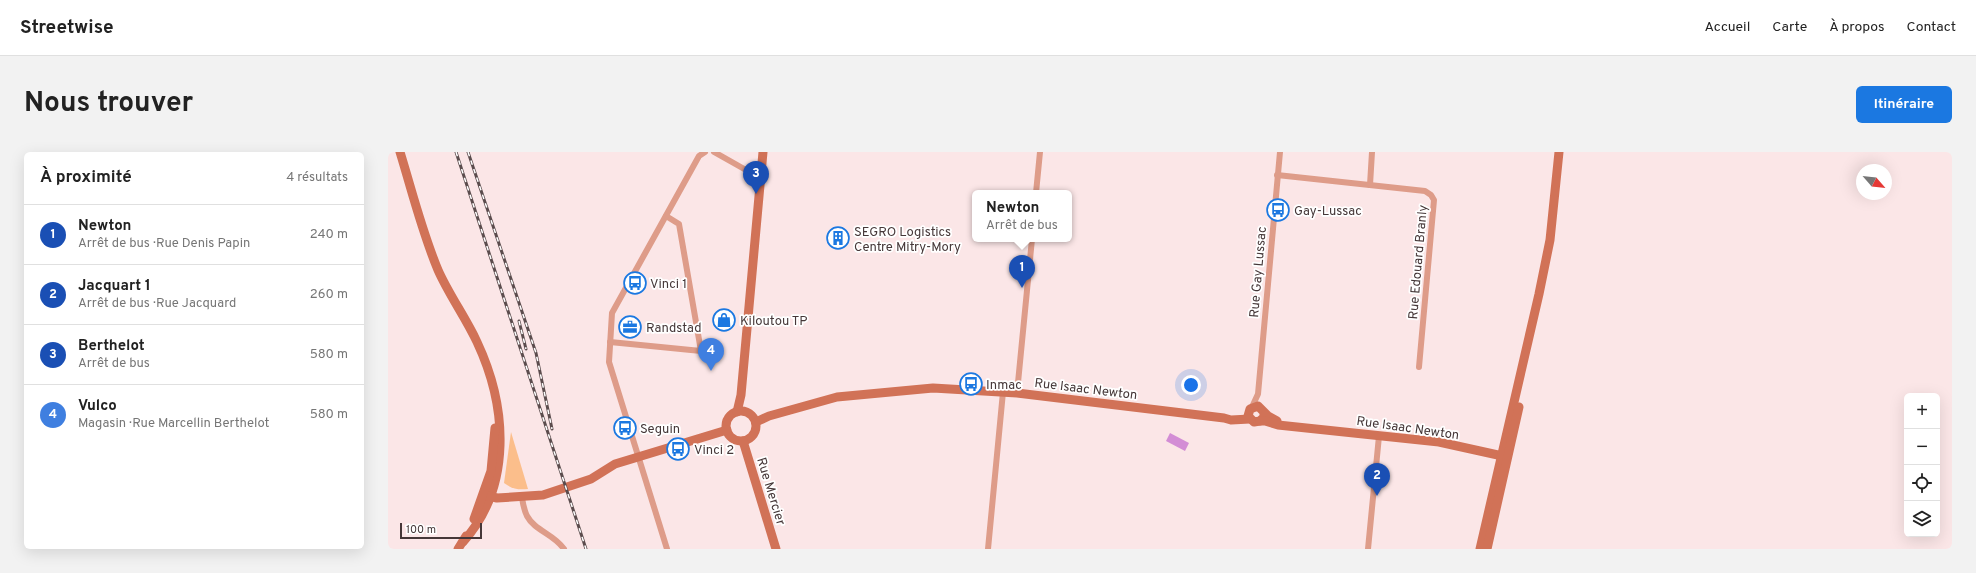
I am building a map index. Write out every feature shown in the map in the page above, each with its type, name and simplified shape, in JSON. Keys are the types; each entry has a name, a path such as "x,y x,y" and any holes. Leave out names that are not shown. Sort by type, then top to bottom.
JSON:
{"street":[{"path":"400,152 439,271 477,342 493,386 494,444 490,486 487,496 461,546"},
{"path":"667,549 608,362 613,310 699,156 705,152"},
{"path":"714,152 746,170 762,172"},
{"path":"737,412 740,395 764,152"},
{"path":"1036,190 1040,152"},
{"name":"Rue Gay Lussac","path":"1257,409 1280,152"},
{"path":"1370,185 1372,152"},
{"path":"1487,549 1550,240 1558,152"},
{"name":"Rue Edouard Branly","path":"1278,175 1425,191 1431,195 1434,200 1419,367"},
{"path":"610,342 702,350 680,224 666,216"},
{"path":"1017,393 1032,242"},
{"name":"Rue Isaac Newton","path":"756,422 769,416 837,397 933,388 1017,393 1231,420 1250,419 1254,422 1260,421 1439,442 1505,456"},
{"path":"988,549 1000,407 1003,392"},
{"path":"1250,419 1248,414 1257,409 1264,417 1260,421"},
{"name":"Rue Isaac Newton","path":"1224,418 1257,409 1286,425"},
{"path":"737,412 746,412 750,414 756,422 755,432 748,440 734,440 727,430 729,418 737,412"},
{"path":"487,496 519,498 552,492 596,476 616,464 727,430"},
{"path":"1368,549 1379,436"},
{"name":"Rue Mercier","path":"743,441 776,549"},
{"path":"1480,549 1505,456"},
{"path":"490,486 519,498 531,522 555,539 564,549"}],"shaded area":[{"path":"511,432 528,489 515,489 504,483"},
{"path":"1170,433 1189,443 1185,451 1166,441"}],"railway":[{"path":"456,152 586,549"},
{"path":"468,152 536,353 552,429"},
{"path":"519,321 526,349"}],"place":[{"name":"Berthelot","path":"756,194"},
{"name":"Gay-Lussac","path":"1278,210"},
{"name":"SEGRO Logistics Centre Mitry-Mory","path":"838,238"},
{"name":"Vinci 1","path":"635,283"},
{"name":"Newton","path":"1022,288"},
{"name":"Kiloutou TP","path":"724,320"},
{"name":"Randstad","path":"630,327"},
{"name":"Vulco","path":"711,371"},
{"name":"Inmac","path":"971,384"},
{"name":"Seguin","path":"625,428"},
{"name":"Vinci 2","path":"678,449"},
{"name":"Jacquart 1","path":"1377,496"}]}
